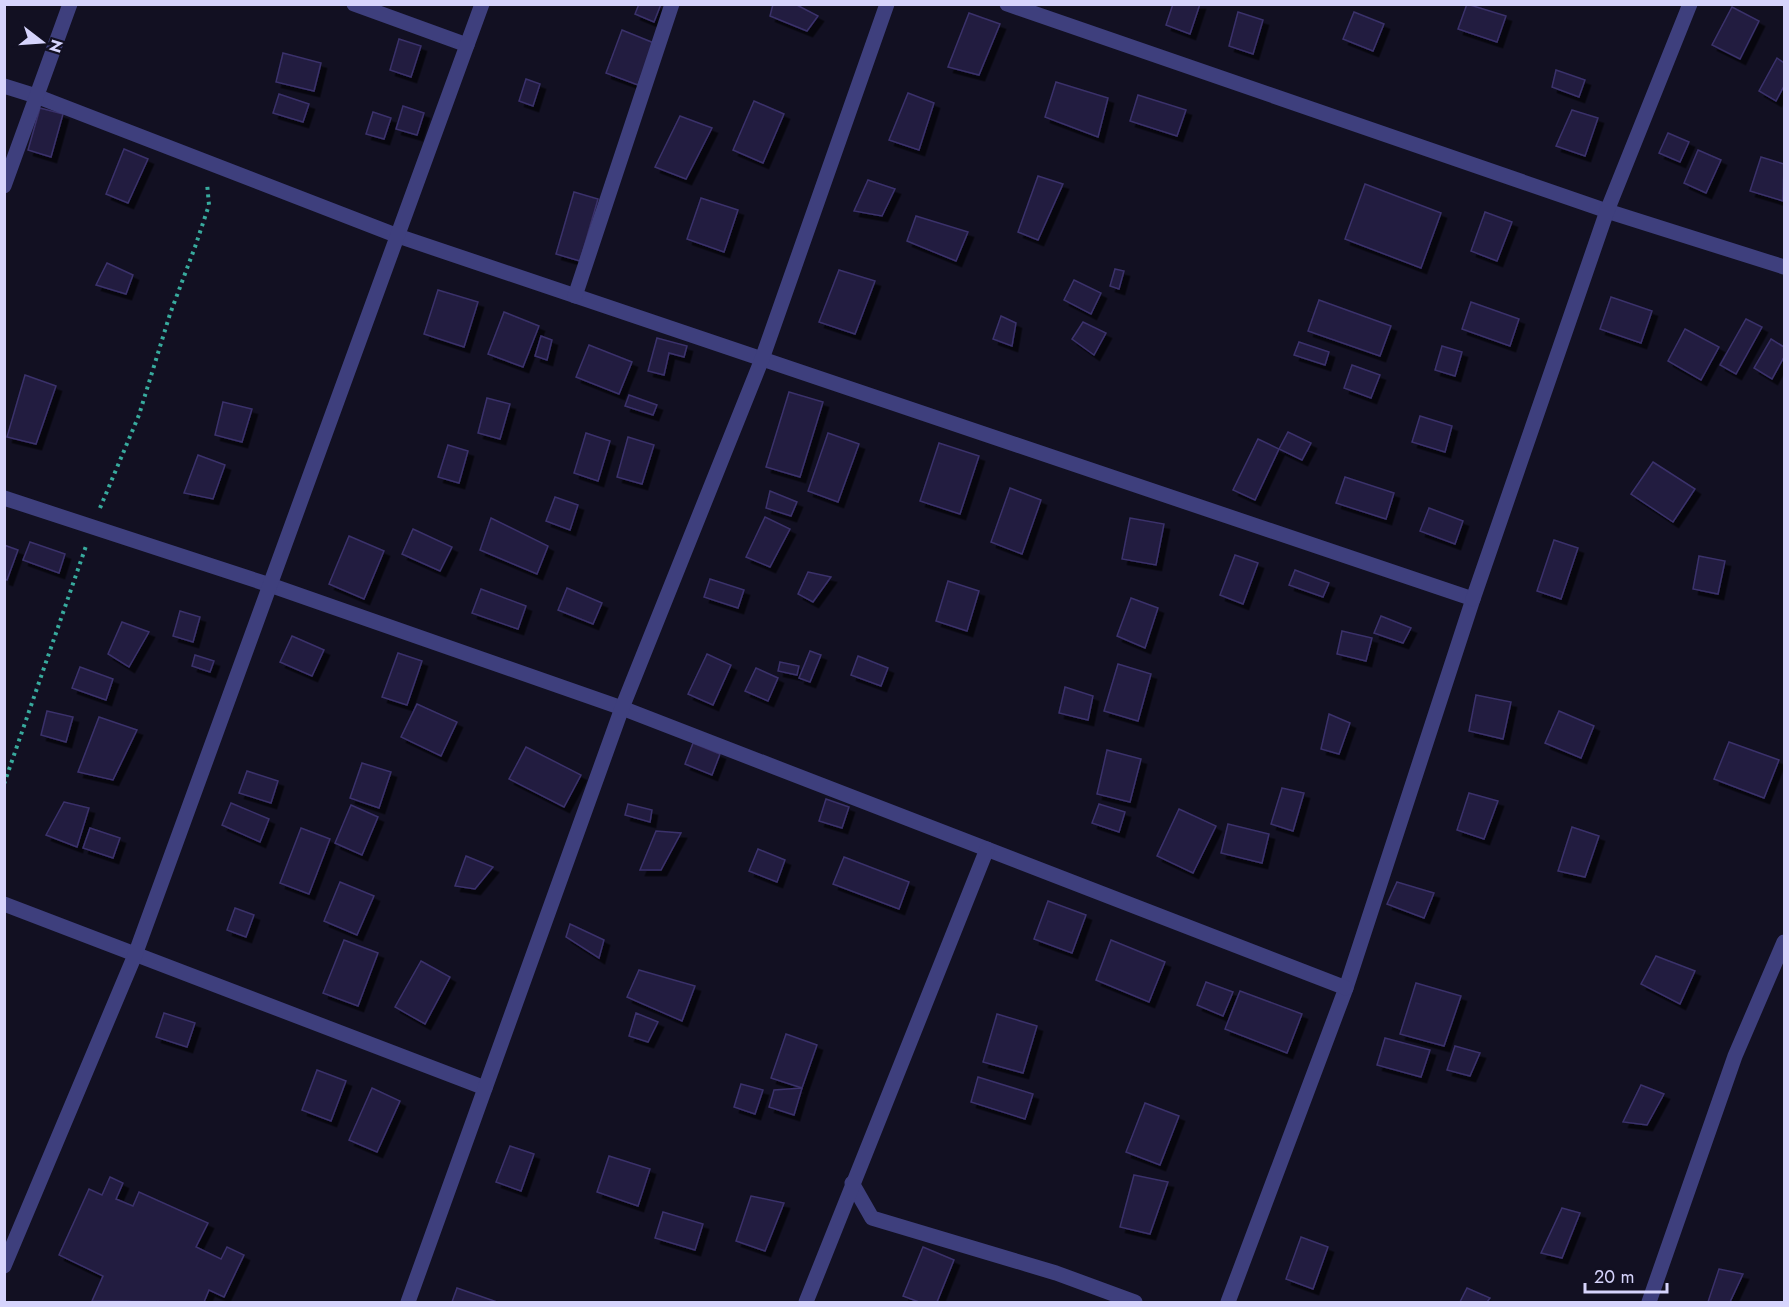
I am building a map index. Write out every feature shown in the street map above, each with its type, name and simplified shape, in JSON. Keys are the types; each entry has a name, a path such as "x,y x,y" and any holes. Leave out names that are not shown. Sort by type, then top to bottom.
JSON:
{"street":[{"path":"4,186 70,4"},
{"path":"354,4 468,45"},
{"path":"4,1266 135,955 482,4"},
{"path":"575,296 672,4"},
{"path":"408,1302 622,708 762,358 887,4"},
{"path":"1007,4 1607,211 1785,267"},
{"path":"1228,1302 1346,988 1473,599 1607,211 1690,4"},
{"path":"4,86 36,96 398,236 1473,599"},
{"path":"4,498 270,585 622,708 1346,988"},
{"path":"806,1302 987,849"},
{"path":"4,904 485,1088"},
{"path":"1649,1302 1736,1056 1785,942"},
{"path":"852,1183 872,1218 1056,1273 1135,1302"}],"path":[{"path":"4,784 92,526 139,415 170,314 208,205 205,162"}],"building":[{"path":"639,4 661,4 654,22 635,14"},
{"path":"773,4 795,4 818,16 807,31 770,16"},
{"path":"1173,4 1200,4 1190,34 1166,25"},
{"path":"1467,4 1506,16 1497,42 1458,29"},
{"path":"1732,7 1759,21 1740,59 1712,45"},
{"path":"1238,12 1263,20 1253,54 1229,46"},
{"path":"1354,12 1384,24 1373,51 1343,39"},
{"path":"969,13 1000,24 979,75 948,67"},
{"path":"622,30 654,43 638,85 606,73"},
{"path":"399,39 421,46 411,77 390,70"},
{"path":"283,53 321,63 314,91 276,82"},
{"path":"1777,58 1784,63 1784,86 1776,101 1759,91"},
{"path":"1556,70 1585,80 1579,97 1552,87"},
{"path":"526,79 540,84 533,106 519,101"},
{"path":"1056,82 1108,98 1098,137 1045,117"},
{"path":"908,93 934,103 919,150 889,140"},
{"path":"279,94 309,104 303,122 273,113"},
{"path":"1138,95 1186,110 1177,136 1130,121"},
{"path":"754,101 784,114 763,163 733,150"},
{"path":"403,106 424,113 417,135 396,129"},
{"path":"40,108 63,114 51,157 28,150"},
{"path":"1572,110 1598,118 1585,156 1556,146"},
{"path":"373,112 391,118 384,139 366,134"},
{"path":"680,116 712,128 686,179 655,167"},
{"path":"1668,133 1689,142 1680,162 1659,153"},
{"path":"124,149 148,159 128,203 106,194"},
{"path":"1698,150 1721,160 1706,193 1684,183"},
{"path":"1761,157 1784,164 1783,201 1750,191"},
{"path":"1038,176 1063,184 1038,240 1018,232"},
{"path":"868,180 895,189 882,216 854,211"},
{"path":"1365,184 1441,213 1421,268 1345,239"},
{"path":"574,192 598,199 580,261 556,254"},
{"path":"701,198 738,210 724,252 687,239"},
{"path":"1485,212 1512,222 1497,261 1471,251"},
{"path":"916,216 968,232 956,261 907,241"},
{"path":"107,263 133,275 126,294 96,285"},
{"path":"1115,269 1124,271 1119,289 1110,286"},
{"path":"839,270 875,281 855,334 819,322"},
{"path":"1074,280 1101,293 1091,314 1064,300"},
{"path":"438,290 478,302 464,347 424,334"},
{"path":"1611,297 1652,311 1641,343 1600,329"},
{"path":"1319,300 1391,326 1380,356 1308,331"},
{"path":"1471,302 1519,319 1510,346 1462,329"},
{"path":"504,312 539,326 523,367 488,354"},
{"path":"1001,316 1016,323 1012,346 993,339"},
{"path":"1746,319 1762,327 1736,374 1720,365"},
{"path":"1083,322 1106,333 1094,355 1072,339"},
{"path":"1685,329 1719,347 1701,380 1668,361"},
{"path":"541,336 552,340 547,360 535,356"},
{"path":"657,338 687,346 684,357 669,353 664,375 648,371"},
{"path":"1771,339 1784,347 1784,357 1772,379 1754,368"},
{"path":"1299,342 1329,352 1325,365 1294,355"},
{"path":"589,345 632,362 619,394 576,377"},
{"path":"1442,346 1462,352 1455,376 1435,370"},
{"path":"1352,365 1380,375 1371,398 1344,388"},
{"path":"25,375 56,386 36,444 7,437"},
{"path":"789,392 823,402 800,477 766,467"},
{"path":"629,395 657,405 653,415 625,406"},
{"path":"487,398 510,404 500,439 478,433"},
{"path":"223,402 252,409 242,442 215,435"},
{"path":"1420,416 1452,426 1445,452 1412,442"},
{"path":"1288,432 1311,443 1302,460 1279,449"},
{"path":"586,433 610,441 598,481 574,473"},
{"path":"828,433 859,444 838,502 808,491"},
{"path":"628,437 654,445 642,484 617,477"},
{"path":"1258,439 1279,449 1255,500 1233,490"},
{"path":"939,443 979,456 960,514 920,501"},
{"path":"448,445 468,451 459,483 438,477"},
{"path":"198,455 225,465 213,499 184,493"},
{"path":"1653,462 1695,489 1673,522 1631,494"},
{"path":"1345,477 1394,493 1386,519 1336,503"},
{"path":"1010,488 1041,500 1022,554 991,542"},
{"path":"770,491 797,502 791,516 766,508"},
{"path":"555,497 578,505 570,530 546,521"},
{"path":"1429,508 1463,521 1455,544 1420,531"},
{"path":"765,517 790,529 770,567 746,557"},
{"path":"491,518 548,546 537,574 480,550"},
{"path":"1130,518 1164,524 1156,565 1122,559"},
{"path":"413,529 452,547 440,571 402,554"},
{"path":"349,536 384,551 364,599 329,584"},
{"path":"1554,540 1578,548 1561,599 1537,591"},
{"path":"30,542 65,554 59,573 23,560"},
{"path":"4,545 18,550 7,580 4,579"},
{"path":"1235,555 1258,563 1243,604 1220,595"},
{"path":"1699,556 1725,561 1718,594 1693,589"},
{"path":"1295,570 1329,583 1323,597 1289,585"},
{"path":"808,572 831,577 813,602 798,594"},
{"path":"710,579 744,590 738,608 704,597"},
{"path":"948,581 979,591 967,631 936,621"},
{"path":"567,588 602,603 593,624 558,610"},
{"path":"481,589 526,606 518,629 472,613"},
{"path":"1131,598 1158,608 1145,648 1117,636"},
{"path":"180,611 200,617 193,642 173,636"},
{"path":"1381,616 1411,628 1403,643 1374,633"},
{"path":"122,622 149,632 129,667 108,654"},
{"path":"1342,631 1372,638 1366,661 1337,654"},
{"path":"292,636 324,650 312,676 280,662"},
{"path":"810,651 821,655 810,682 799,678"},
{"path":"398,653 422,661 407,705 382,697"},
{"path":"707,654 731,665 713,705 688,694"},
{"path":"195,655 214,661 210,672 192,666"},
{"path":"858,656 888,668 881,686 851,675"},
{"path":"780,662 799,666 797,675 778,671"},
{"path":"1118,664 1151,674 1138,721 1104,711"},
{"path":"80,667 113,679 106,700 72,688"},
{"path":"756,668 778,678 768,701 745,691"},
{"path":"1065,687 1093,696 1088,720 1059,713"},
{"path":"1476,695 1511,702 1503,739 1469,731"},
{"path":"417,704 457,722 441,756 401,737"},
{"path":"47,711 73,717 66,742 41,735"},
{"path":"1559,711 1594,726 1581,758 1545,743"},
{"path":"1329,714 1350,723 1339,754 1321,749"},
{"path":"99,717 137,730 113,780 78,772"},
{"path":"1729,742 1779,760 1764,798 1714,779"},
{"path":"693,743 720,754 712,775 685,764"},
{"path":"526,747 581,775 564,807 509,779"},
{"path":"1107,750 1141,759 1130,802 1097,794"},
{"path":"362,763 391,772 379,808 350,798"},
{"path":"247,771 278,781 271,803 239,793"},
{"path":"1282,788 1304,793 1293,831 1271,824"},
{"path":"1469,793 1498,801 1484,839 1457,830"},
{"path":"826,799 849,807 842,828 819,821"},
{"path":"64,802 89,808 77,847 46,835"},
{"path":"231,803 269,819 260,842 222,825"},
{"path":"628,804 652,810 650,822 625,815"},
{"path":"1099,804 1125,812 1119,832 1092,823"},
{"path":"351,805 378,817 362,855 335,843"},
{"path":"1179,809 1216,826 1193,873 1157,856"},
{"path":"1228,824 1269,834 1262,863 1221,853"},
{"path":"1572,827 1599,836 1585,877 1558,871"},
{"path":"90,828 120,838 113,858 83,848"},
{"path":"301,828 330,839 309,894 280,883"},
{"path":"656,831 681,833 661,870 640,870"},
{"path":"758,849 785,860 777,882 749,871"},
{"path":"466,856 493,867 475,889 455,886"},
{"path":"844,857 909,882 899,909 833,884"},
{"path":"340,882 374,896 357,935 324,921"},
{"path":"1397,882 1434,893 1424,918 1387,904"},
{"path":"1048,901 1086,915 1072,953 1034,939"},
{"path":"235,908 254,915 246,937 227,930"},
{"path":"570,924 604,940 599,958 566,937"},
{"path":"344,940 378,953 358,1006 323,993"},
{"path":"1111,940 1165,962 1149,1002 1096,980"},
{"path":"1656,956 1695,971 1680,1004 1641,984"},
{"path":"421,961 450,977 425,1024 395,1007"},
{"path":"639,970 695,986 682,1021 627,997"},
{"path":"1206,982 1233,992 1223,1016 1197,1005"},
{"path":"1416,983 1461,996 1444,1046 1400,1034"},
{"path":"1240,991 1302,1014 1287,1053 1225,1029"},
{"path":"164,1013 195,1023 187,1047 156,1037"},
{"path":"636,1013 658,1022 648,1042 629,1036"},
{"path":"997,1014 1037,1026 1023,1073 983,1062"},
{"path":"786,1034 817,1045 802,1088 771,1078"},
{"path":"1385,1038 1430,1050 1421,1077 1377,1065"},
{"path":"1455,1046 1480,1053 1470,1076 1447,1070"},
{"path":"317,1070 346,1081 331,1121 302,1110"},
{"path":"978,1077 1033,1094 1025,1119 971,1102"},
{"path":"741,1084 763,1090 755,1114 734,1107"},
{"path":"1641,1085 1664,1094 1647,1125 1623,1122"},
{"path":"372,1088 400,1101 377,1152 349,1140"},
{"path":"802,1088 794,1115 769,1107 774,1090"},
{"path":"1145,1103 1179,1116 1160,1165 1126,1152"},
{"path":"510,1146 534,1154 521,1191 496,1182"},
{"path":"609,1156 650,1169 638,1206 597,1192"},
{"path":"1134,1175 1168,1182 1150,1234 1120,1227"},
{"path":"110,1177 123,1183 116,1199 133,1206 139,1192 208,1223 196,1247 221,1259 227,1247 244,1255 224,1297 209,1290 204,1302 92,1301 103,1276 59,1255 89,1189 102,1195"},
{"path":"751,1196 784,1203 765,1251 736,1241"},
{"path":"1562,1208 1580,1213 1562,1258 1541,1253"},
{"path":"663,1212 703,1224 695,1250 655,1238"},
{"path":"1301,1237 1328,1247 1313,1289 1286,1279"},
{"path":"923,1247 954,1260 937,1302 919,1302 903,1296"},
{"path":"1719,1269 1743,1274 1730,1302 1708,1302"},
{"path":"457,1288 497,1302 452,1302"},
{"path":"1467,1288 1490,1298 1487,1302 1460,1302"}]}
